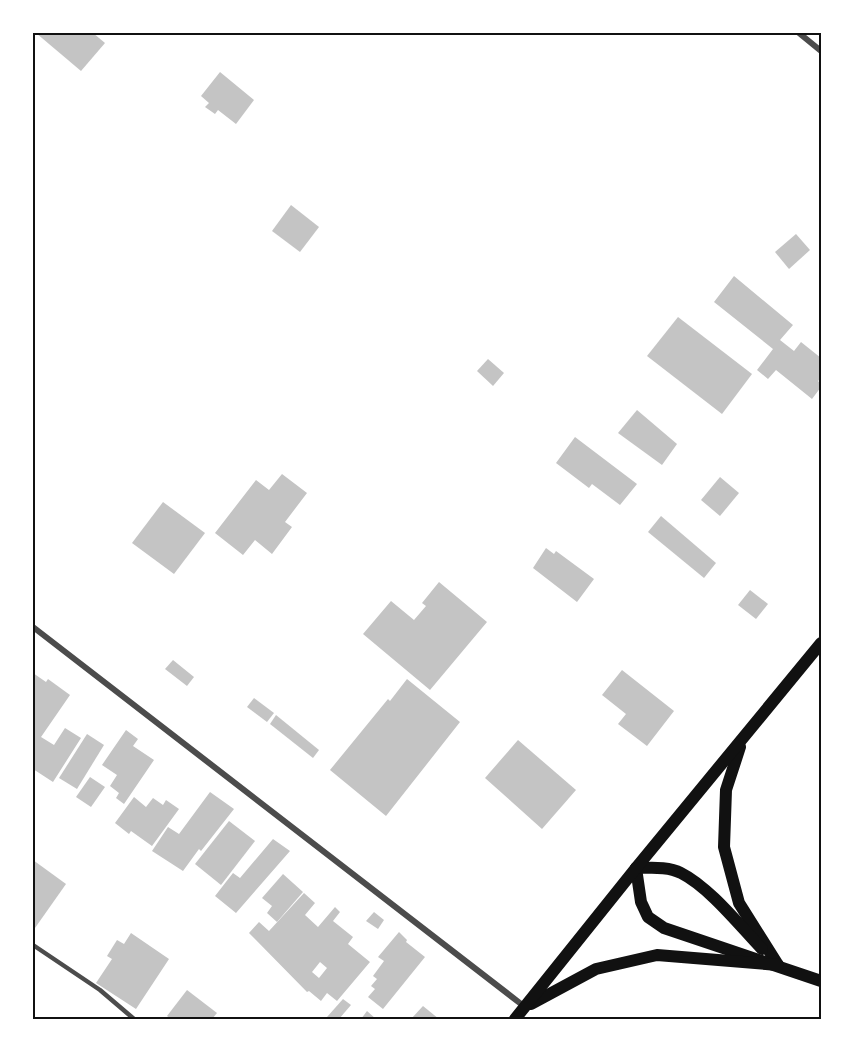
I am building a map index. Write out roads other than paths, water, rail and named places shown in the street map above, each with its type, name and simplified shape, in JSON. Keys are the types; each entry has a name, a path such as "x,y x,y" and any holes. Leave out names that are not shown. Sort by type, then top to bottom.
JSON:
{"main road":[{"path":"515,1019 821,643"},
{"path":"742,739 726,790 724,847 739,903 778,965"},
{"path":"636,868 641,902 648,916 664,928 821,981"},
{"path":"636,868 658,868 680,872 701,887 778,965"},
{"path":"525,1007 596,969 657,955 778,965"}],"street":[{"path":"799,33 821,51"},
{"path":"33,627 525,1007"}],"lane":[{"path":"33,945 100,990 134,1019"}]}
